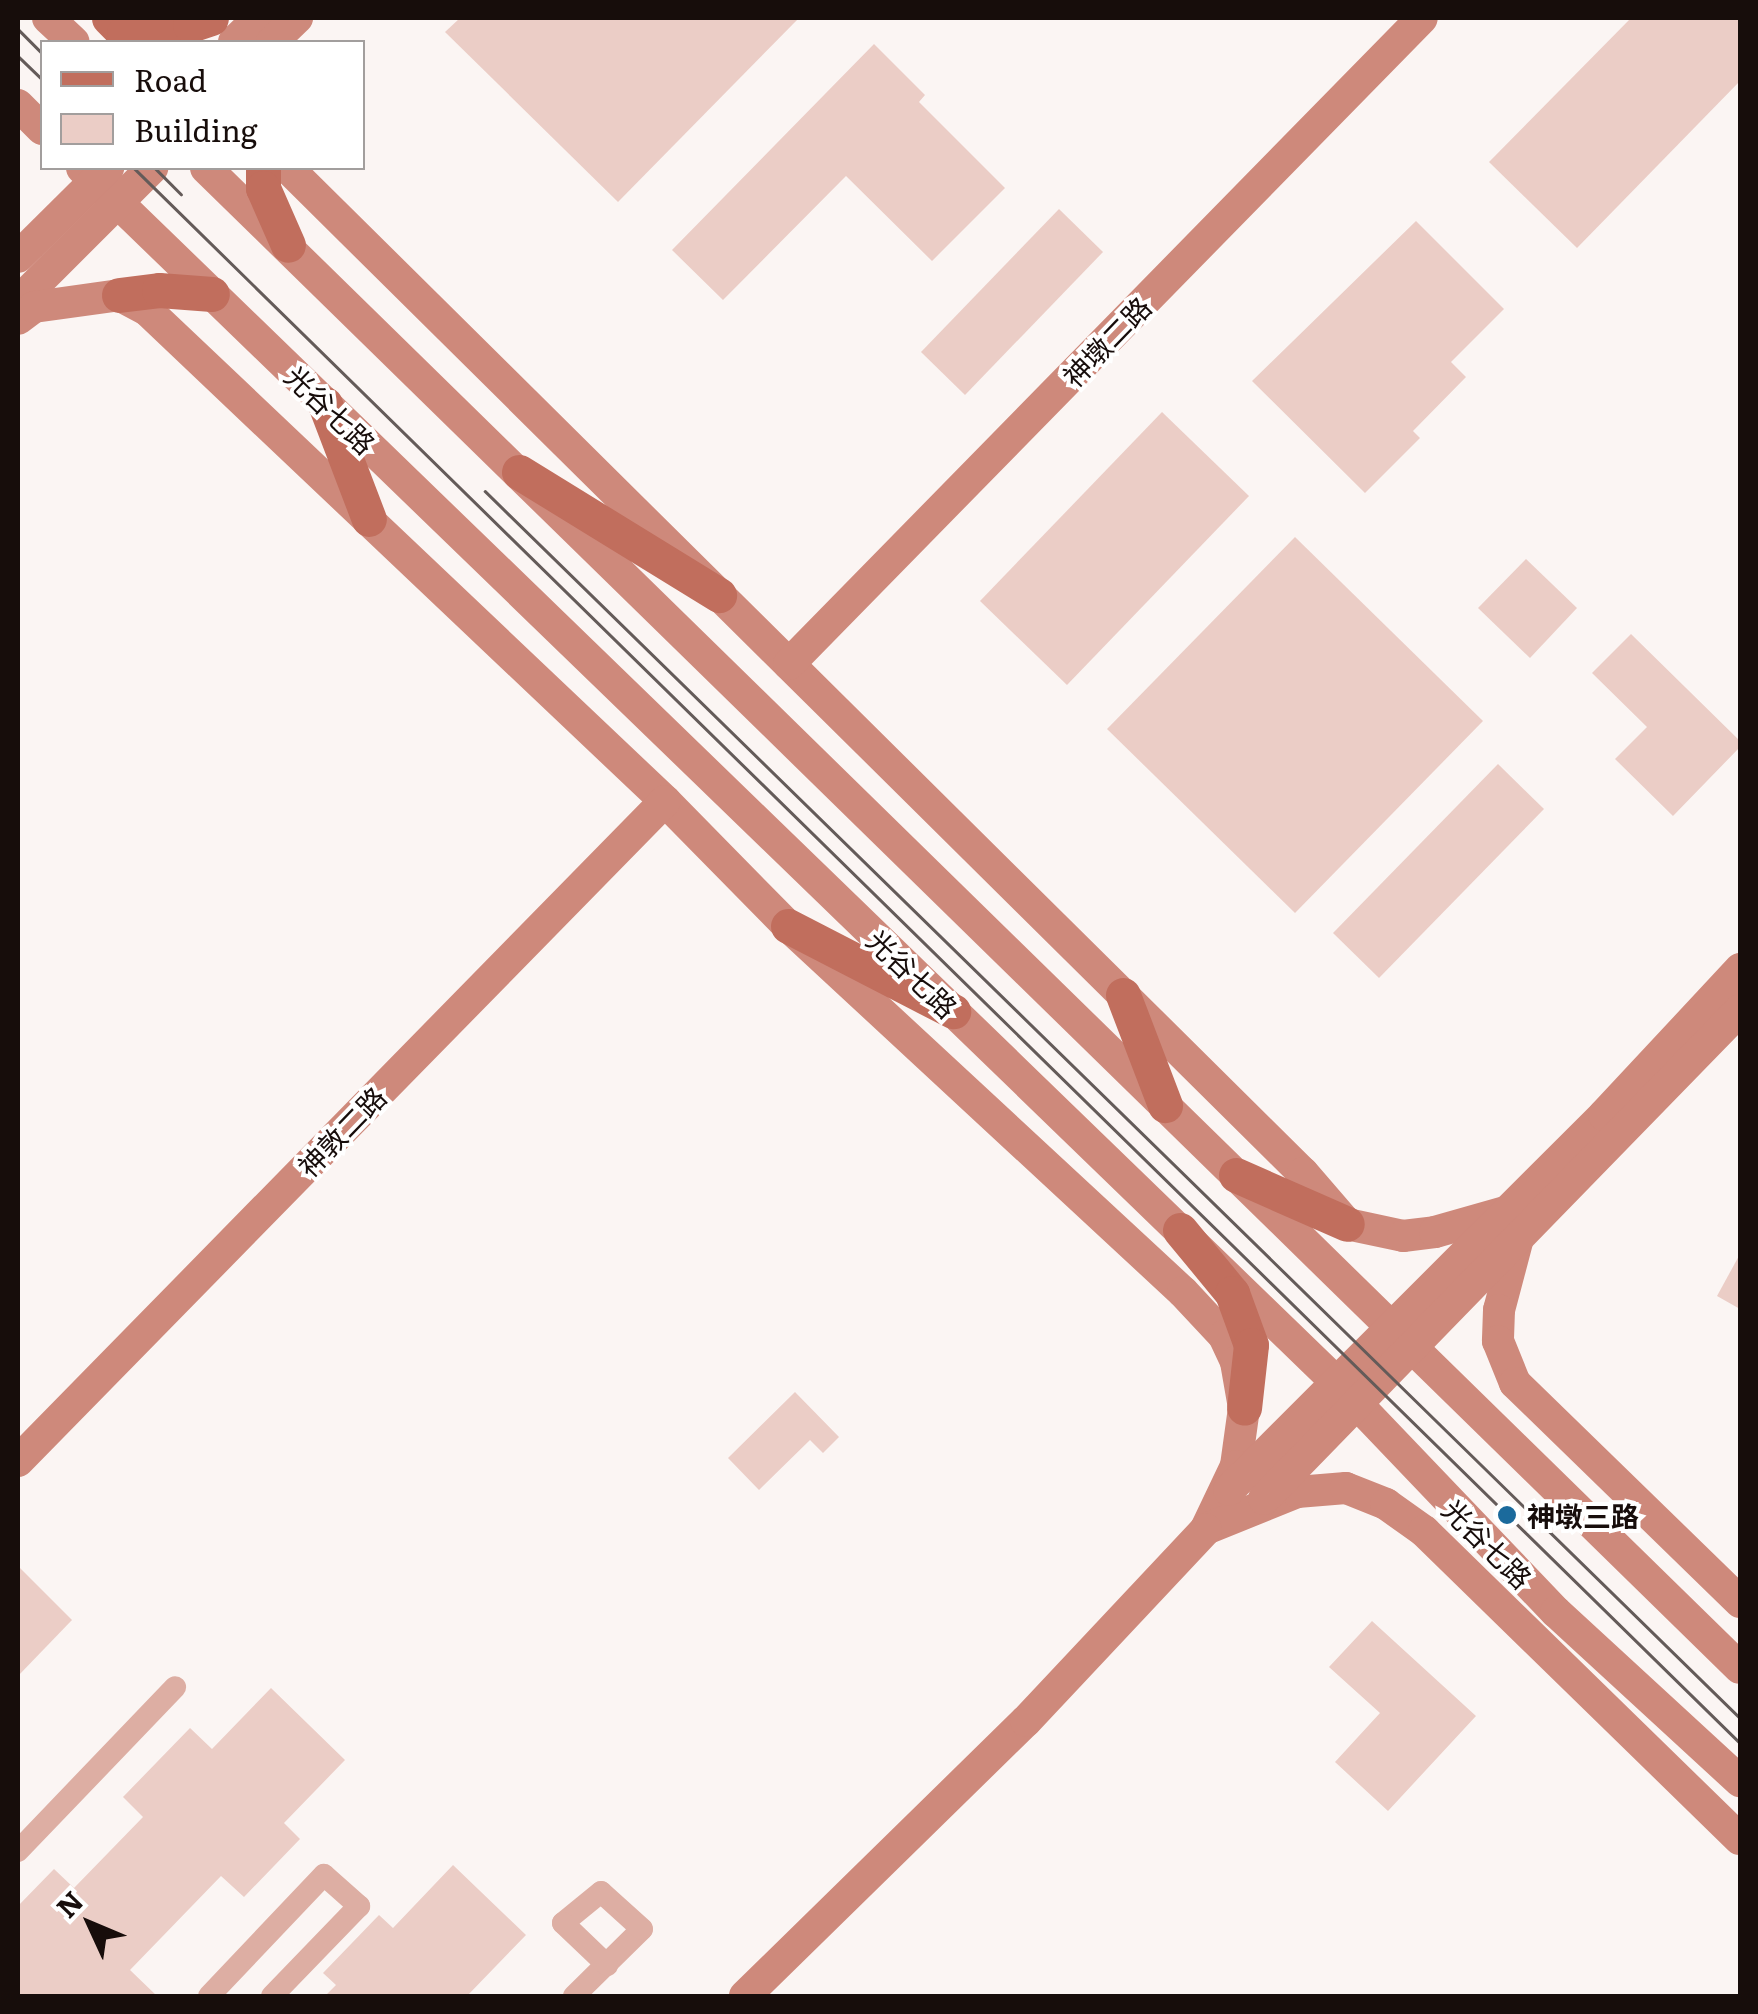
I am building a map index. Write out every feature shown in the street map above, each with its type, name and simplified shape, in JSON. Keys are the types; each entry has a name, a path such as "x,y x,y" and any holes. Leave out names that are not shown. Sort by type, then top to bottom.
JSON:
{"main road":[{"path":"116,25 190,25 211,18"},
{"path":"263,170 263,188 288,246"},
{"path":"119,295 160,290 212,294"},
{"path":"325,404 369,520"},
{"path":"519,472 719,594"},
{"path":"788,926 952,1011"},
{"path":"1124,995 1164,1105"},
{"path":"1236,1175 1346,1224"},
{"path":"1180,1230 1232,1294 1251,1345 1244,1408"}],"street":[{"path":"48,18 72,40"},
{"path":"91,18 116,25"},
{"path":"236,40 259,18"},
{"path":"274,40 296,18"},
{"path":"296,40 314,18"},
{"name":"神墩二路","path":"790,664 1422,18"},
{"path":"18,105 40,127"},
{"path":"18,257 100,179 143,170"},
{"path":"208,170 1740,1668"},
{"path":"290,170 1303,1172 1346,1224 1403,1236 1513,1226"},
{"path":"18,302 100,179"},
{"name":"光谷七路","path":"100,179 212,294 1349,1395 1456,1512 1556,1612 1740,1780"},
{"path":"18,320 34,307 119,295 147,310 665,800 788,926 1194,1302 1224,1336 1236,1362 1244,1408 1236,1466 1206,1529 1026,1721 744,1996"},
{"name":"神敦二路","path":"18,1461 665,800"},
{"path":"1576,1508 1532,1435 1498,1340 1513,1226 1740,969"},
{"path":"1254,1509 1401,1338 1740,1010"},
{"path":"1515,1383 1740,1602"},
{"path":"1221,1498 1349,1395"},
{"path":"1206,1529 1297,1492 1346,1488 1407,1488 1456,1512"},
{"path":"1346,1488 1386,1504 1424,1531 1740,1839"},
{"path":"1556,1612 1619,1720"},
{"path":"18,1851 175,1687"},
{"path":"209,1996 324,1875 359,1906 272,1996"},
{"path":"574,1996 606,1964"}],"building":[{"path":"460,18 799,18 618,202 445,32"},
{"path":"1631,18 1740,18 1740,81 1577,248 1489,162"},
{"path":"874,44 925,95 919,102 1005,188 932,261 846,176 723,300 672,250"},
{"path":"1059,209 1103,252 965,395 921,352"},
{"path":"1416,221 1504,309 1451,362 1466,377 1413,431 1420,438 1365,493 1252,381"},
{"path":"1162,412 1249,496 1067,685 980,601"},
{"path":"1295,537 1483,721 1295,913 1107,729"},
{"path":"1526,559 1577,608 1530,658 1478,608"},
{"path":"1631,634 1740,741 1740,747 1673,816 1615,759 1647,727 1592,673"},
{"path":"1498,764 1544,809 1379,978 1333,933"},
{"path":"1740,1254 1740,1309 1717,1296"},
{"path":"795,1392 839,1437 823,1453 810,1440 759,1490 728,1458"},
{"path":"18,1566 72,1620 18,1676"},
{"path":"1372,1621 1476,1716 1388,1811 1335,1762 1380,1713 1329,1667"},
{"path":"271,1688 345,1760 284,1823 300,1839 244,1897 221,1876 130,1970 157,1996 18,1996 18,1906 54,1869 74,1888 143,1817 123,1797 190,1728 212,1749"},
{"path":"453,1865 526,1935 467,1996 325,1996 336,1985 323,1973 379,1915 393,1928"}],"tram line":[{"path":"18,29 40,51"},
{"path":"18,56 40,77"},
{"path":"136,170 1740,1743"},
{"path":"157,170 181,194"},
{"path":"485,491 1740,1718"}],"place":[{"name":"神墩三路","path":"1507,1515"}]}
